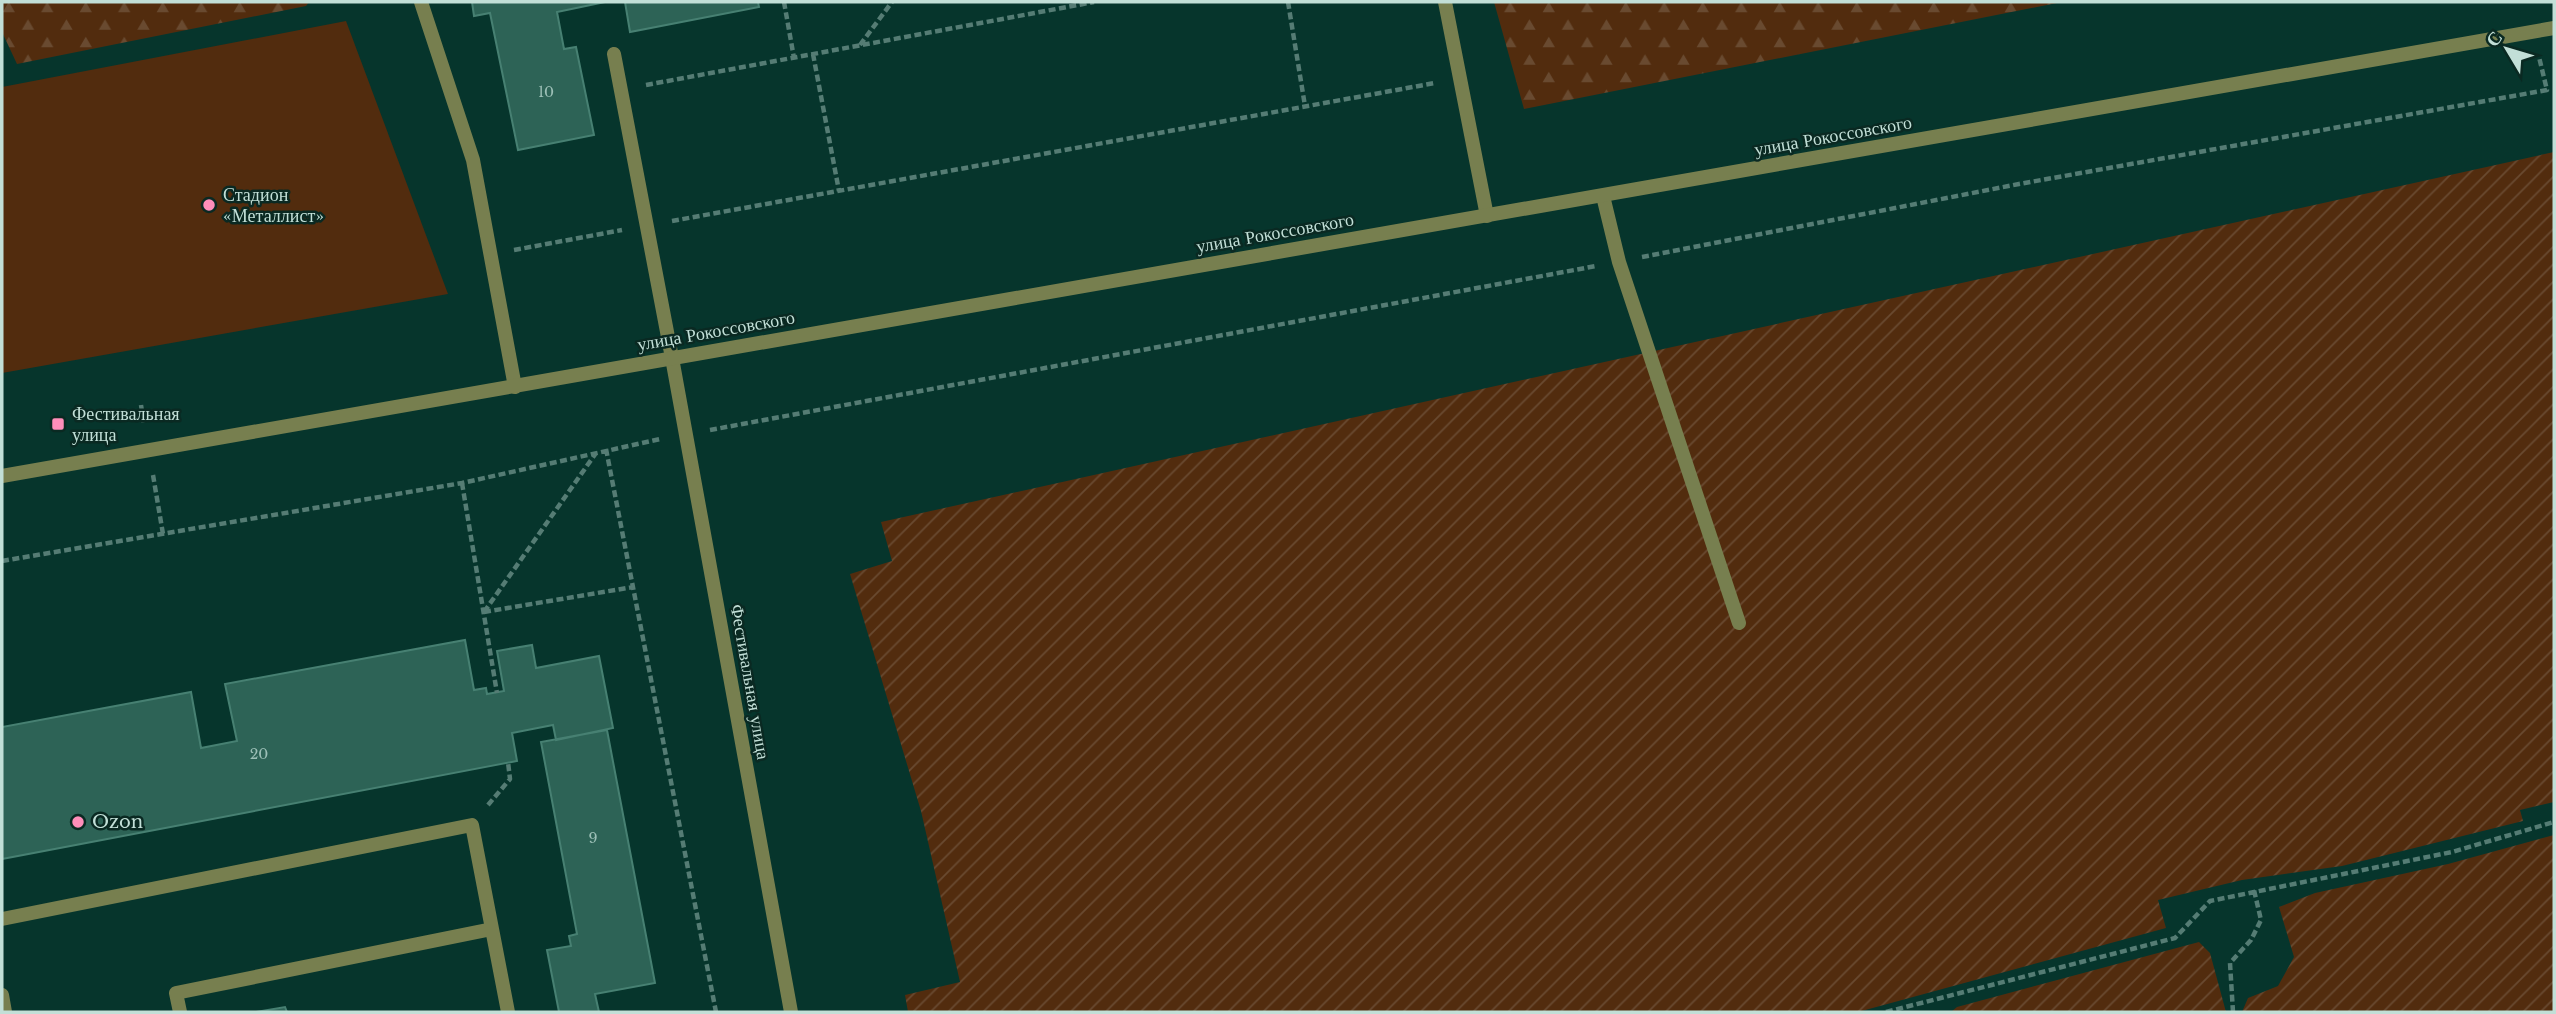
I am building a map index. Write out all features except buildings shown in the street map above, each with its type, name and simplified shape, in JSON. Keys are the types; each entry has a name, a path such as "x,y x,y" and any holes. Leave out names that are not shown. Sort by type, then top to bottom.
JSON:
{"street":[{"path":"421,2 473,160 514,387"},
{"path":"1445,2 1487,216"},
{"name":"улица Рокоссовского","path":"2,476 2554,28"},
{"name":"Фестивальная улица","path":"614,54 791,1012"},
{"path":"1603,196 1619,262 1739,623"},
{"path":"2,919 472,825 508,1012"},
{"path":"180,1012 176,993 492,929"},
{"path":"2,995 5,1012"}],"path":[{"path":"784,2 794,58"},
{"path":"860,45 892,2"},
{"path":"621,90 1094,2"},
{"path":"1288,2 1305,106"},
{"path":"813,54 839,191"},
{"path":"492,254 1459,78"},
{"path":"2,561 462,483 606,449 1619,262 2019,184 2547,90"},
{"path":"606,449 716,1012"},
{"path":"483,612 597,452"},
{"path":"462,483 497,693"},
{"path":"483,612 633,587"},
{"path":"472,825 510,779 508,762"},
{"path":"1886,1012 2175,938 2210,901 2254,890 2330,879 2438,855 2554,822"},
{"path":"2233,1012 2230,963 2251,940 2261,920 2254,890"}],"green space":[{"path":"2,2 309,2 306,6 17,64 2,32"},
{"path":"1494,2 2062,2 1524,109"},
{"name":"Стадион «Металлист»","path":"346,21 448,294 2,373 2,87"},
{"path":"2554,152 2554,802 2520,810 2523,821 2342,866 2242,880 2158,900 2166,928 1858,1012 908,1012 905,995 960,982 921,811 850,574 892,561 881,522"},
{"path":"2554,835 2554,1012 2242,1012 2248,998 2278,986 2294,957 2279,907 2315,893 2448,864"},
{"path":"2199,942 2210,953 2226,1012 1951,1012 1957,1007"}],"place":[{"name":"Стадион «Металлист»","path":"209,205"},
{"name":"Фестивальная улица","path":"58,424"},
{"name":"Ozon","path":"78,822"}]}
